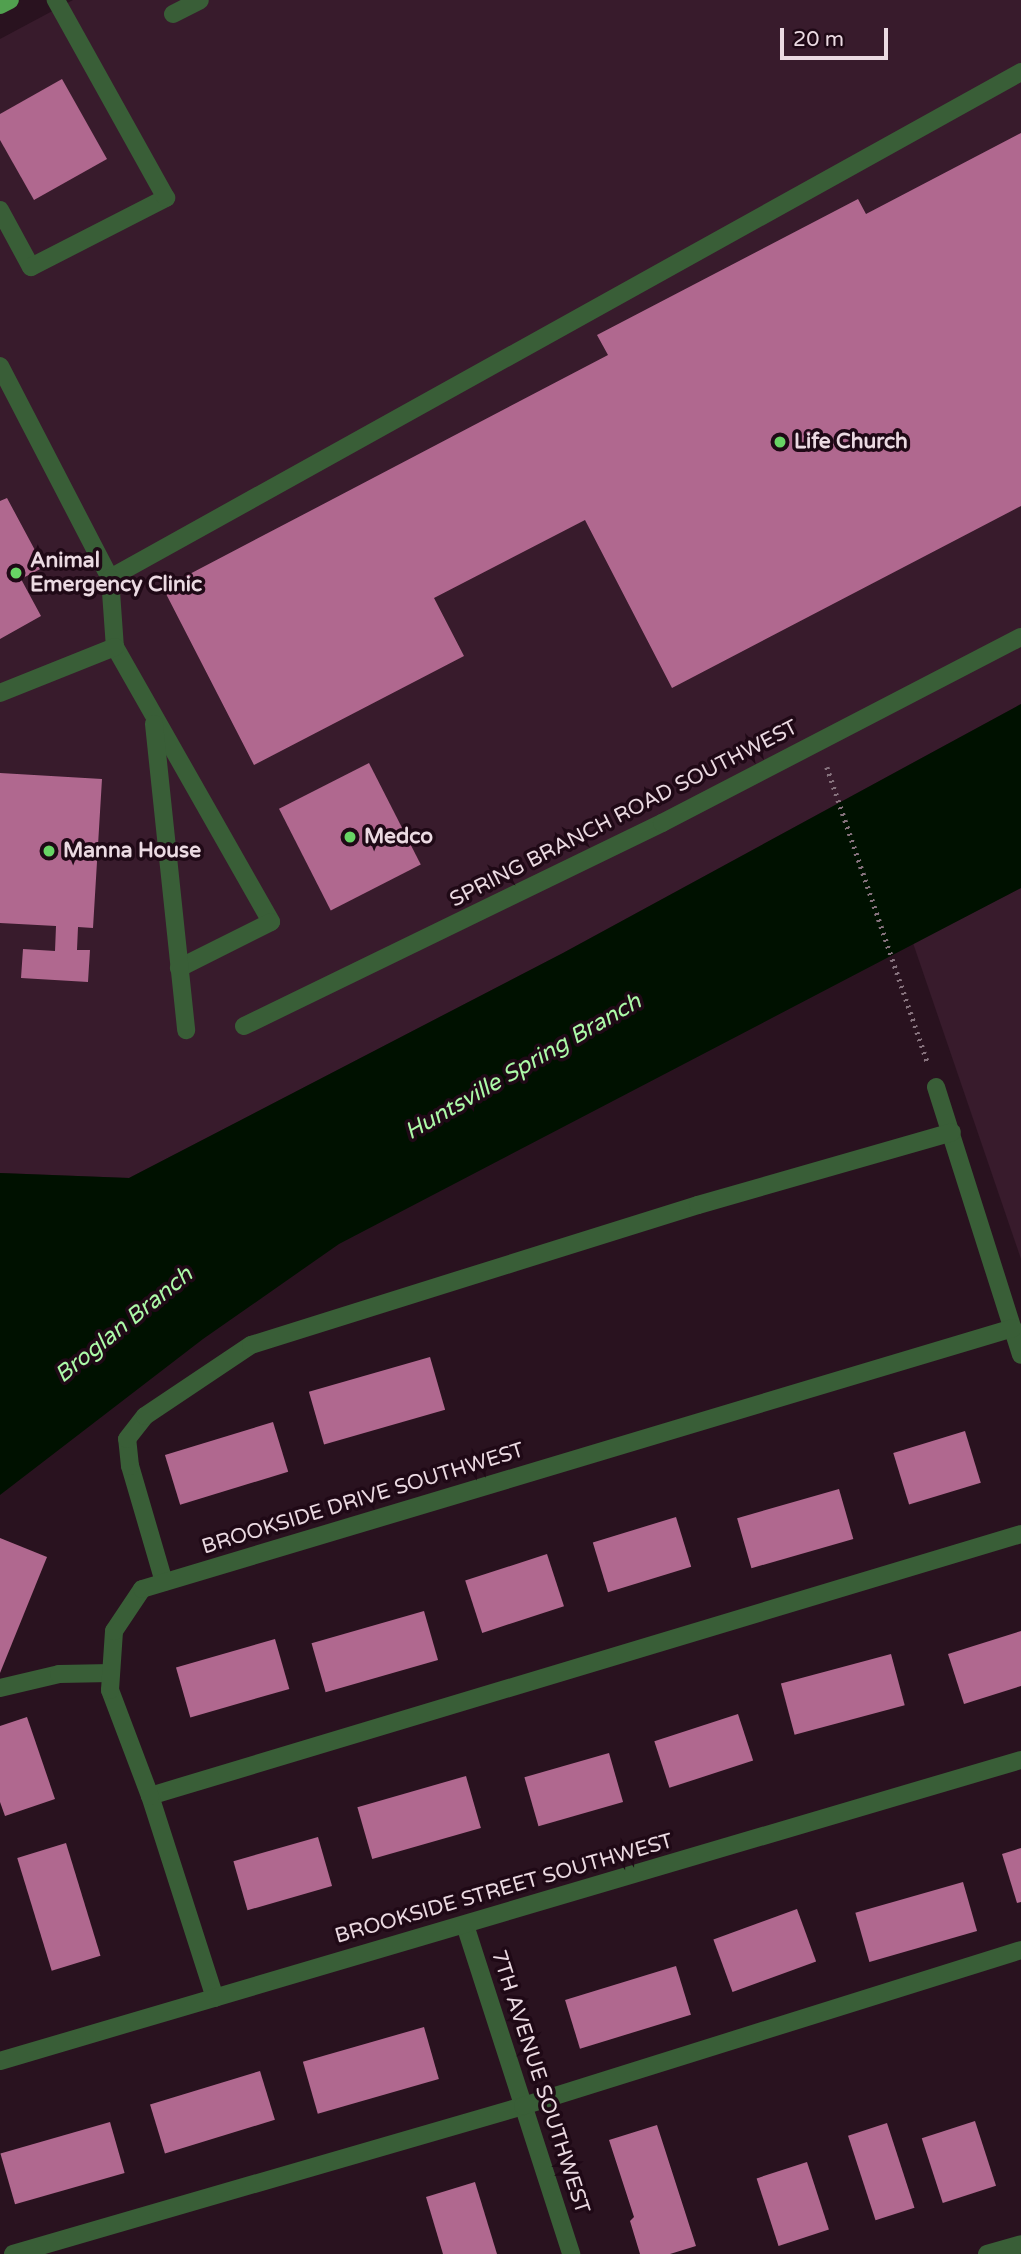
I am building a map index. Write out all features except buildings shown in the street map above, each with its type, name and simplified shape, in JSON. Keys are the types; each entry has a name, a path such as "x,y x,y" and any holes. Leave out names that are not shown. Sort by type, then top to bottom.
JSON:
{"main road":[{"path":"0,5 10,0"}],"street":[{"path":"0,210 31,267 166,198 56,0"},
{"path":"173,14 200,0"},
{"path":"110,578 1021,72"},
{"path":"0,366 110,578 115,647 271,922 179,968"},
{"name":"SPRING BRANCH ROAD SOUTHWEST","path":"244,1026 662,823 1021,637"},
{"path":"0,693 115,647"},
{"path":"153,718 186,1030"},
{"path":"936,1087 1021,1355"},
{"path":"164,1582 130,1466 127,1439 145,1416 251,1345 698,1205 952,1132"},
{"name":"BROOKSIDE DRIVE SOUTHWEST","path":"215,1998 150,1796 110,1690 114,1630 142,1589 1013,1328"},
{"path":"150,1796 1021,1534"},
{"path":"0,1688 59,1674 111,1673"},
{"name":"BROOKSIDE STREET SOUTHWEST","path":"0,2061 1021,1760"},
{"name":"7TH AVENUE SOUTHWEST","path":"465,1925 571,2254"},
{"path":"13,2254 523,2106 1021,1950"},
{"path":"987,2254 1021,2244"}],"path":[{"path":"828,770 936,1087"}],"shaded area":[{"path":"73,0 1021,0 1021,704 563,953 129,1178 0,1173 0,39"},
{"path":"1021,888 1021,1259 913,943"}],"water":[{"path":"1021,704 1021,888 339,1244 203,1339 0,1495 0,1173 129,1178 563,953"}],"place":[{"name":"Life Church","path":"780,442"},
{"name":"Animal Emergency Clinic","path":"16,573"},
{"name":"Medco","path":"350,837"},
{"name":"Manna House","path":"49,851"}],"water label":[{"name":"Huntsville Spring Branch","path":"523,1067"},
{"name":"Broglan Branch","path":"124,1325"}]}
